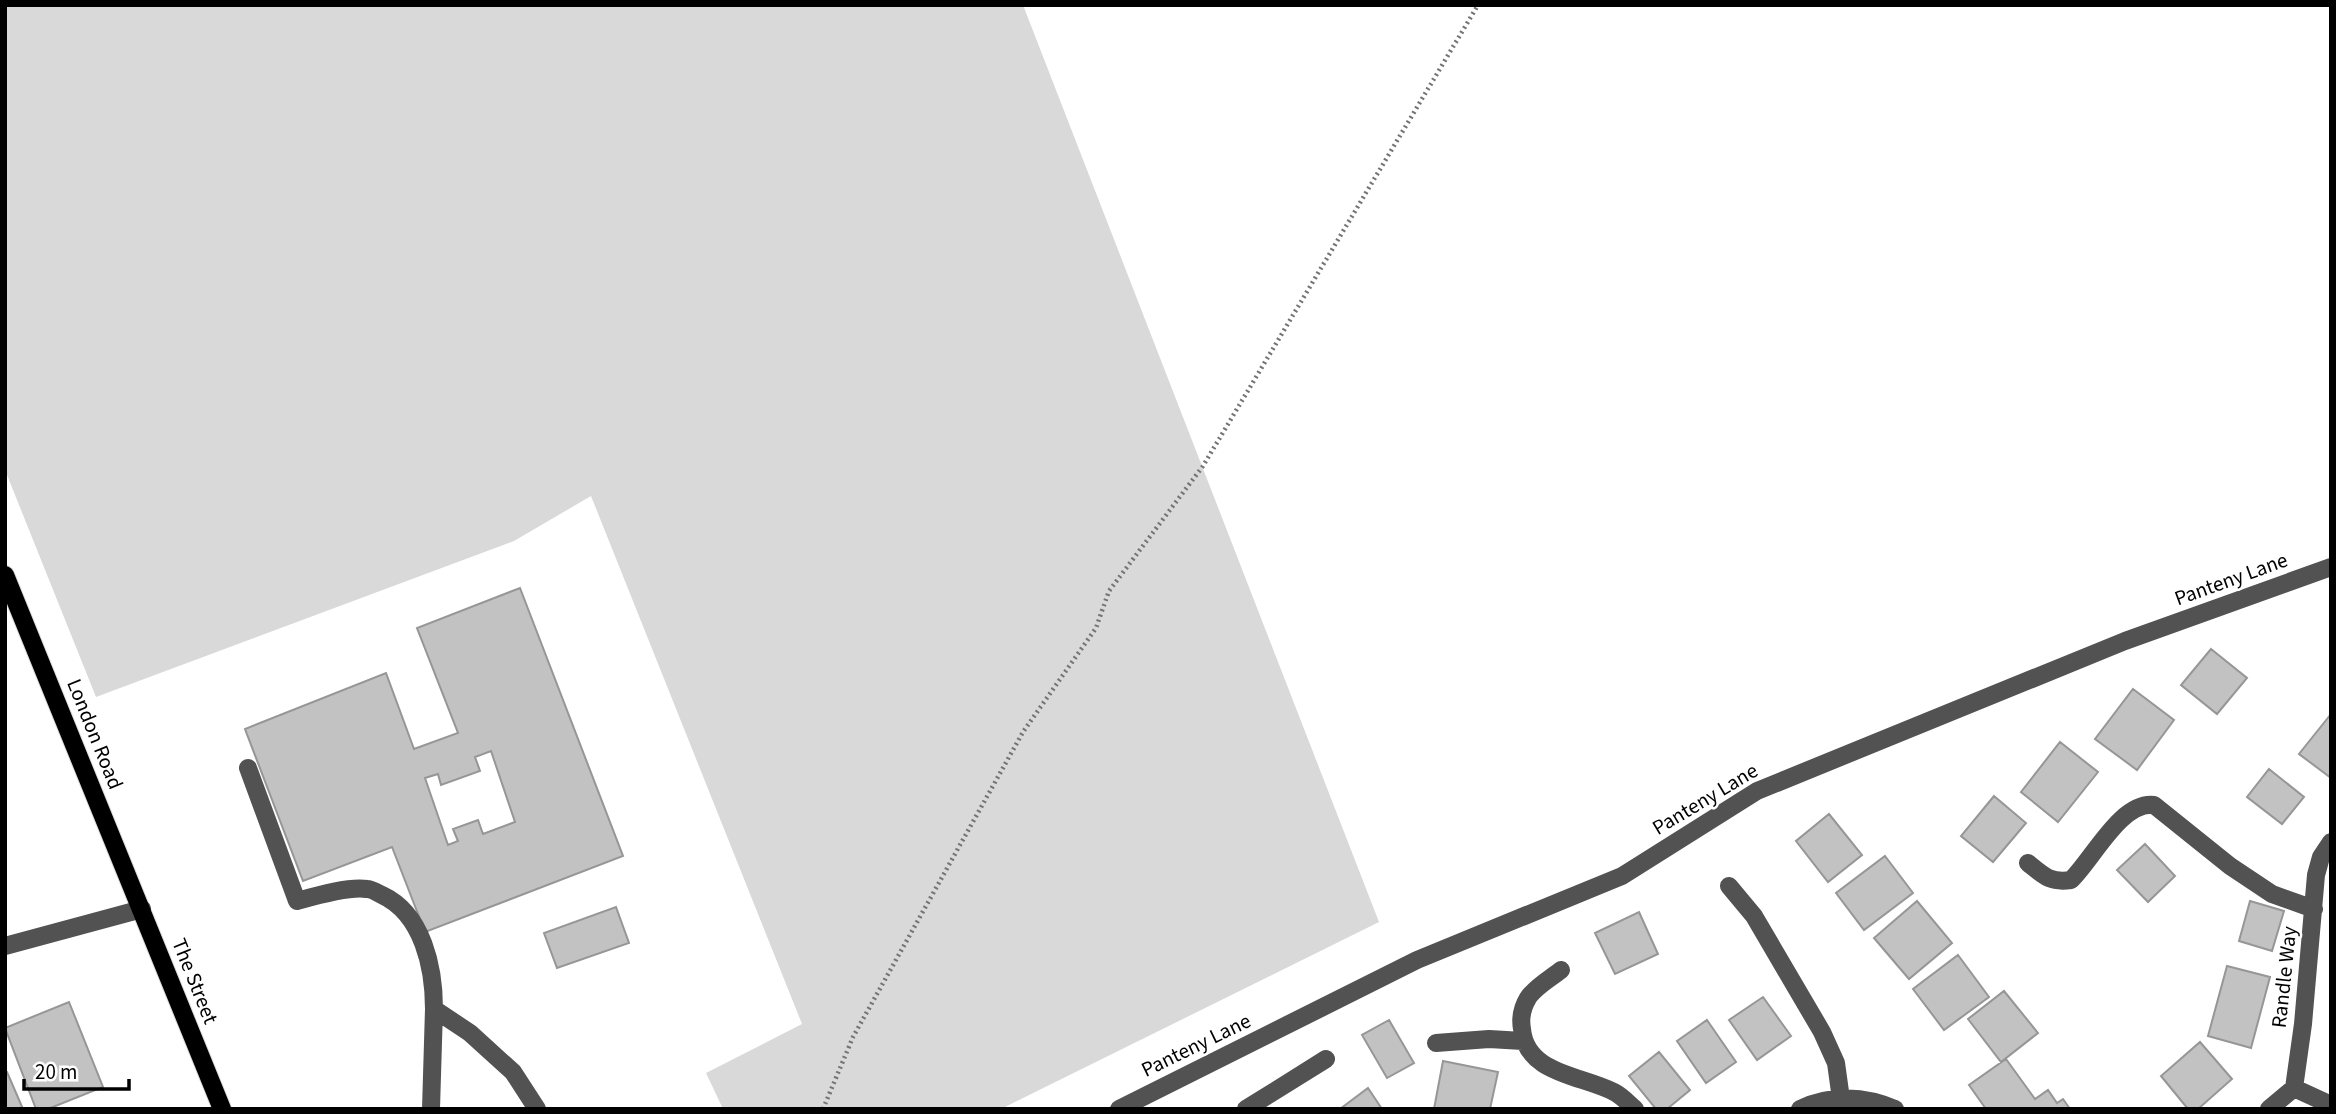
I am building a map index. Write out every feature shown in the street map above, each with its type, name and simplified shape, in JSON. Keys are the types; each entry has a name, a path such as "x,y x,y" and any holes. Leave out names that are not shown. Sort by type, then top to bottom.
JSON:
{"main road":[{"name":"London Road","path":"5,575 142,909"},
{"name":"The Street","path":"142,909 222,1109"}],"street":[{"name":"Panteny Lane","path":"1119,1109 1417,960 1622,876 1757,791 2125,641 2331,567"},
{"path":"248,768 297,901 338,891 367,888 392,900 411,920 427,952 434,989 431,1109"},
{"path":"2028,863 2045,877 2058,882 2071,880 2129,810 2147,804 2154,805 2240,873 2272,894 2314,909"},
{"name":"Randle Way","path":"2294,1088 2316,875 2321,857 2331,842"},
{"path":"1729,886 1754,916 1822,1032 1836,1063 1841,1098"},
{"path":"5,946 142,909"},
{"path":"1561,970 1529,996 1520,1016 1523,1041 1537,1060 1560,1074 1617,1094 1635,1109"},
{"path":"434,1009 470,1033 513,1072 537,1109"},
{"path":"1436,1043 1489,1039 1523,1041"},
{"path":"1246,1109 1326,1059"},
{"path":"2269,1109 2294,1088 2331,1105"},
{"path":"1800,1109 1827,1098 1862,1099 1895,1109"}],"path":[{"path":"823,1109 853,1037 1023,732 1096,628 1109,591 1203,466 1478,5"}],"shaded area":[{"path":"5,5 1023,5 1379,922 1001,1109 723,1109 706,1073 802,1024 591,496 514,541 96,697 5,470"}],"building":[{"path":"520,588 623,856 425,932 392,847 303,881 245,729 386,673 414,749 458,733 417,628","holes":["491,751 515,822 483,834 478,820 453,829 458,841 448,845 425,778 438,774 441,785 480,771 475,757"]},
{"path":"2211,649 2247,678 2217,714 2181,685"},
{"path":"2133,689 2174,720 2137,770 2095,739"},
{"path":"2331,714 2331,778 2299,754"},
{"path":"2060,742 2098,772 2058,822 2021,792"},
{"path":"2269,769 2304,797 2282,824 2247,797"},
{"path":"1994,796 2026,823 1993,862 1961,836"},
{"path":"1829,814 1862,855 1828,882 1796,841"},
{"path":"2145,844 2175,876 2148,902 2117,870"},
{"path":"1885,856 1913,893 1864,930 1836,893"},
{"path":"1917,901 1952,943 1909,979 1874,938"},
{"path":"2250,901 2284,911 2272,951 2239,941"},
{"path":"616,907 629,943 557,968 544,933"},
{"path":"1639,912 1658,954 1615,974 1595,933"},
{"path":"1958,955 1989,997 1944,1030 1913,989"},
{"path":"2227,966 2270,977 2251,1048 2208,1036"},
{"path":"2004,991 2038,1033 2001,1062 1968,1019"},
{"path":"1763,997 1791,1036 1757,1060 1729,1020"},
{"path":"69,1002 103,1087 48,1109 36,1109 5,1028"},
{"path":"1389,1020 1414,1063 1387,1078 1362,1035"},
{"path":"1707,1020 1736,1062 1706,1083 1677,1041"},
{"path":"2200,1042 2232,1079 2198,1109 2188,1109 2161,1076"},
{"path":"1659,1052 1690,1090 1667,1109 1656,1109 1629,1076"},
{"path":"2006,1059 2035,1099 2048,1090 2057,1103 2063,1099 2070,1109 1986,1109 1969,1085"},
{"path":"1443,1061 1498,1072 1490,1109 1434,1109"},
{"path":"7,1072 23,1109 5,1109"},
{"path":"1368,1088 1382,1109 1340,1109"}]}
